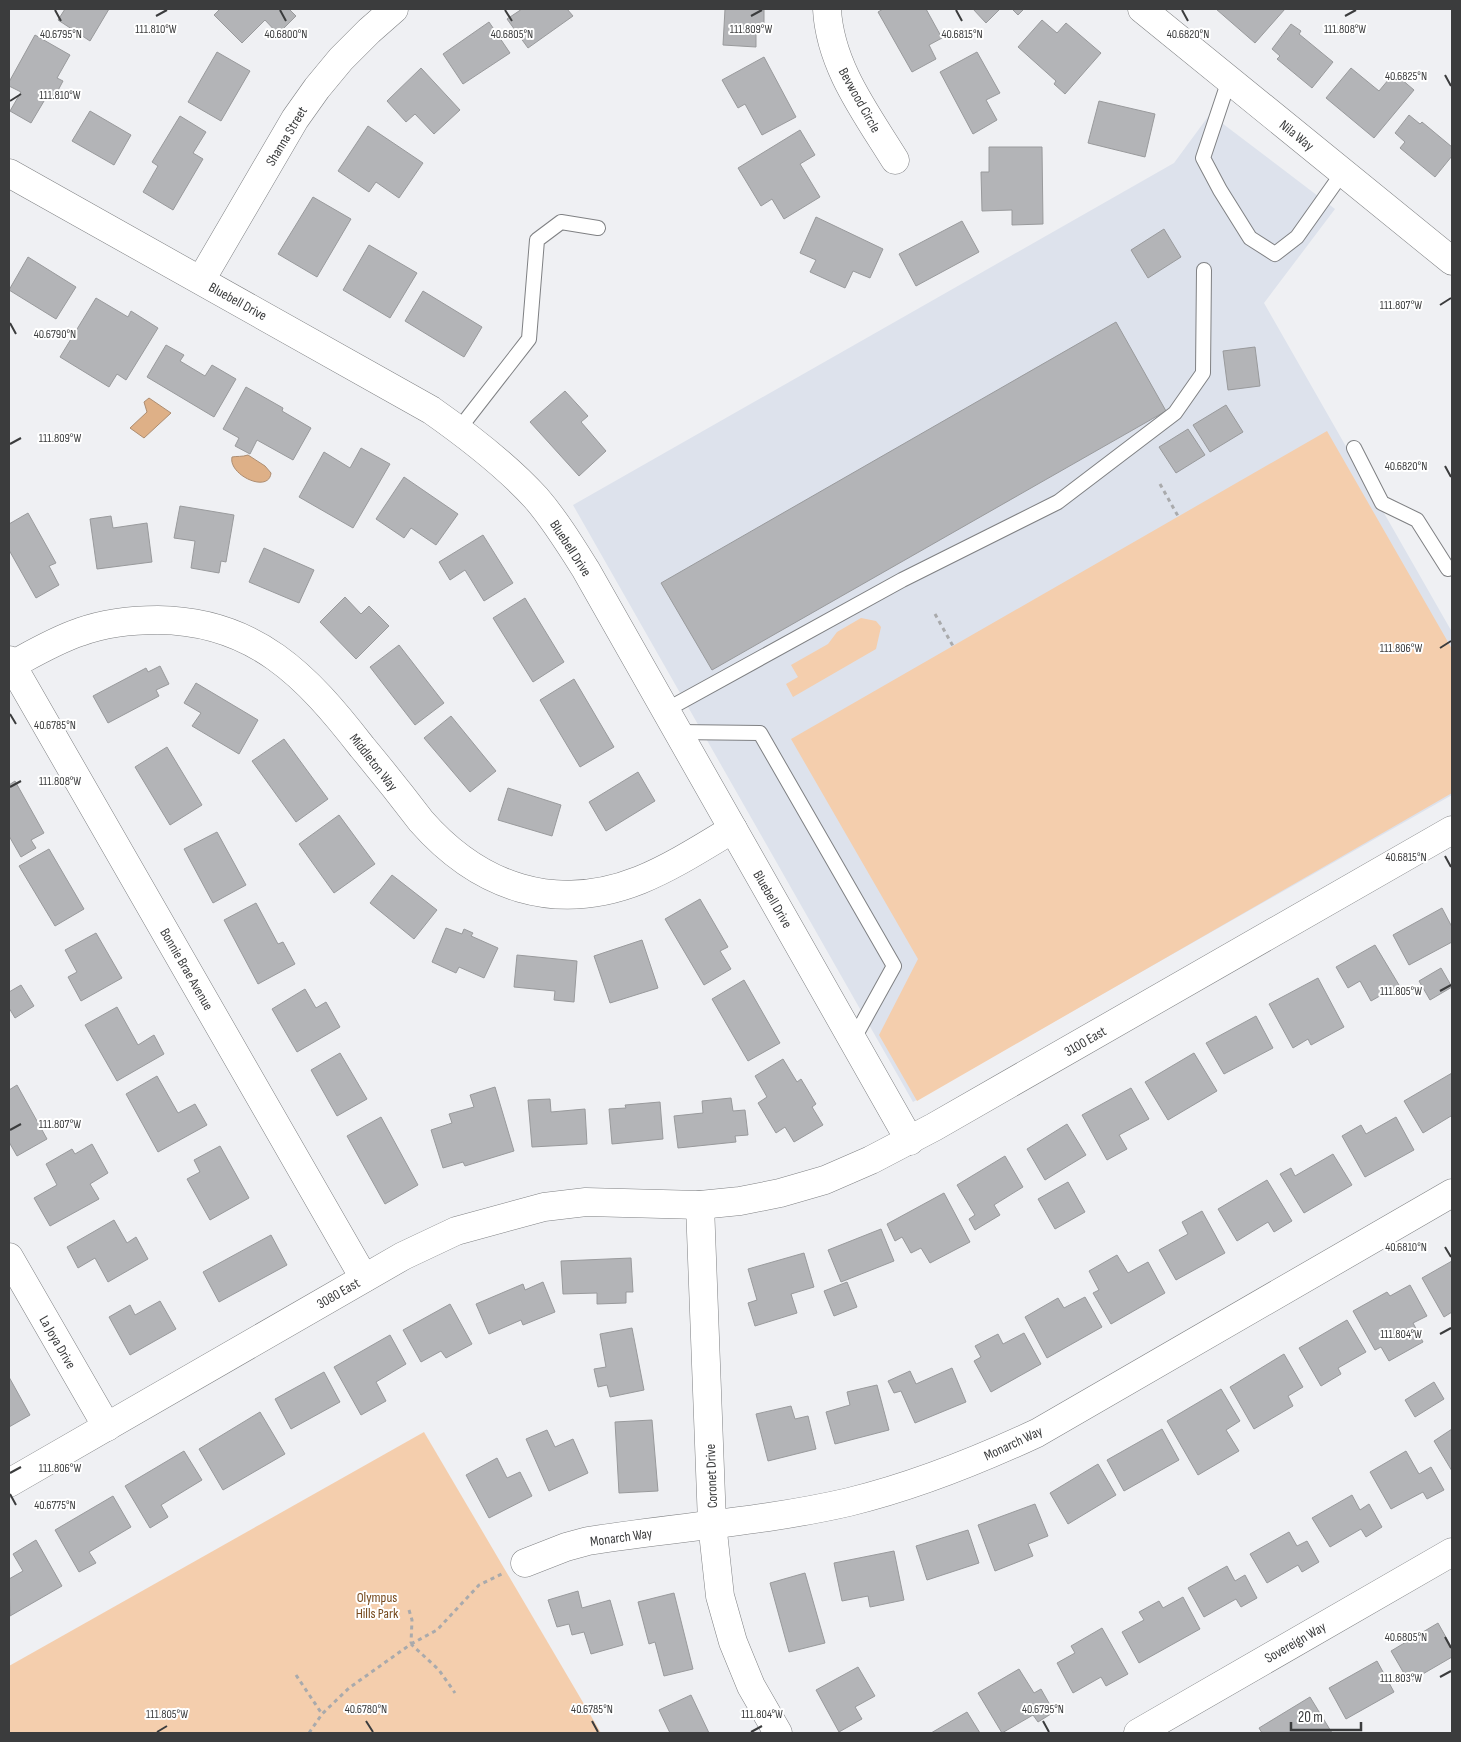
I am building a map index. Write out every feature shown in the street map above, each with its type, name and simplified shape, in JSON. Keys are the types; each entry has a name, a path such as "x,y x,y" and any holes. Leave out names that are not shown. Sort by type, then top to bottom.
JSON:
{"street":[{"name":"Shanna Street","path":"201,280 295,118 341,59 368,31 394,9"},
{"name":"Bevwood Circle","path":"827,9 832,42 841,67 852,90 895,160"},
{"name":"Nila Way","path":"1142,9 1452,261"},
{"name":"Bluebell Drive","path":"9,173 415,401 459,429 520,481 555,523 586,570 910,1141"},
{"name":"Middleton Way","path":"10,662 82,631 120,622 170,620 195,623 245,638 283,661 322,697 421,821 454,855 493,878 518,888 564,895 591,893 616,888 659,871 733,829"},
{"name":"Bonnie Brae Avenue","path":"10,662 364,1278"},
{"name":"3100 East","path":"700,1205 740,1201 780,1193 825,1180 910,1141 1452,830"},
{"name":"Monarch Way","path":"525,1563 566,1547 588,1542 712,1523 801,1512 850,1502 906,1486 992,1454 1037,1432 1452,1193"},
{"name":"3080 East","path":"9,1484 364,1278 403,1256 456,1231 544,1207 586,1202 700,1205"},
{"name":"Coronet Drive","path":"700,1205 712,1523 720,1596 732,1642 751,1686 778,1733"},
{"name":"La Joya Drive","path":"9,1257 107,1427"},
{"name":"Sovereign Way","path":"1138,1733 1452,1552"}],"lane":[{"path":"1229,80 1202,158 1250,238 1276,254 1297,237 1343,172"},
{"path":"459,429 529,339 537,240 560,222 598,228"},
{"path":"672,721 902,580 1058,502 1175,413 1203,373 1204,270"},
{"path":"1354,448 1382,503 1417,520 1448,569"},
{"path":"672,721 760,733 889,957 894,966 853,1040"}],"path":[{"path":"1160,484 1178,516"},
{"path":"935,614 953,646"},
{"path":"309,1733 322,1714 350,1688 411,1644 437,1630 479,1584 525,1563"},
{"path":"409,1610 412,1620 411,1644 439,1670 455,1693"},
{"path":"296,1675 322,1714"}],"shaded area":[{"path":"1210,114 1335,209 1264,303 1452,632 1452,795 913,1102 573,505 1174,163"},
{"path":"149,398 171,413 144,438 130,428 147,412 144,402"},
{"path":"248,455 265,466 271,473 269,479 264,482 249,480 236,470 232,464 232,457"}],"green space":[{"path":"1327,431 1452,649 1452,793 917,1101 879,1035 918,959 791,739"},
{"path":"861,618 876,621 881,627 876,649 793,697 786,684 798,677 791,665 828,644 837,632"},
{"name":"Olympus Hills Park","path":"424,1432 601,1733 9,1733 9,1666"}],"building":[{"path":"65,9 109,9 90,41 58,20"},
{"path":"220,9 289,9 296,16 278,34 265,20 242,43 214,15"},
{"path":"522,9 567,9 573,16 528,48 507,19"},
{"path":"725,9 764,9 764,25 756,24 756,47 723,45"},
{"path":"883,9 926,9 942,38 929,45 936,59 912,72 878,12"},
{"path":"973,9 1000,9 986,23"},
{"path":"1012,9 1024,9 1018,15"},
{"path":"1216,9 1285,9 1255,43"},
{"path":"1042,20 1057,33 1066,23 1101,53 1065,94 1054,84 1056,81 1018,47"},
{"path":"489,22 510,53 463,84 443,54"},
{"path":"1291,24 1301,31 1299,34 1333,62 1312,88 1277,59 1280,56 1272,49"},
{"path":"35,35 70,55 57,78 63,81 53,100 47,96 31,123 10,111 21,92 9,86 9,82"},
{"path":"217,52 250,71 221,121 188,102"},
{"path":"977,52 1000,93 986,100 997,120 973,134 940,72"},
{"path":"764,57 796,117 762,135 745,104 738,108 722,80"},
{"path":"421,68 460,110 434,134 415,114 406,122 387,101"},
{"path":"1351,68 1379,91 1394,73 1414,90 1374,138 1326,98"},
{"path":"1099,101 1155,114 1145,157 1088,143"},
{"path":"90,111 131,135 114,165 72,141"},
{"path":"1409,115 1420,124 1422,122 1452,147 1452,156 1435,177 1400,148 1405,142 1395,133"},
{"path":"180,116 206,132 193,153 203,159 173,210 143,192 158,166 152,162"},
{"path":"368,126 423,163 399,198 376,182 369,192 338,171"},
{"path":"800,130 815,155 800,164 820,197 784,219 772,199 761,206 738,168"},
{"path":"989,147 1042,147 1043,224 1012,225 1012,210 982,211 981,172 989,172"},
{"path":"313,197 351,219 317,277 278,254"},
{"path":"816,217 883,249 870,278 853,271 845,288 810,272 816,260 800,253"},
{"path":"962,221 979,252 916,286 899,254"},
{"path":"1164,229 1181,257 1148,278 1131,250"},
{"path":"369,245 417,273 390,318 343,290"},
{"path":"28,257 76,287 56,319 9,290"},
{"path":"423,291 482,327 464,357 405,321"},
{"path":"96,298 128,317 131,311 158,328 126,380 117,374 109,387 60,357"},
{"path":"1116,322 1166,411 712,670 661,583"},
{"path":"166,345 184,355 180,361 205,376 212,365 236,379 214,417 147,377"},
{"path":"1255,347 1260,386 1228,390 1223,351"},
{"path":"246,387 283,408 282,411 311,428 293,460 257,440 250,454 235,446 239,438 223,429"},
{"path":"565,391 588,416 581,422 606,451 579,476 530,422"},
{"path":"1226,405 1243,432 1210,452 1193,425"},
{"path":"1188,429 1205,455 1176,473 1159,447"},
{"path":"361,448 390,464 353,528 299,497 324,452 350,468"},
{"path":"404,477 458,514 436,545 411,528 404,538 376,519"},
{"path":"180,506 234,515 226,562 221,561 219,573 191,568 195,541 174,538"},
{"path":"28,513 56,563 49,566 59,585 36,598 9,550 9,524"},
{"path":"111,516 113,528 147,523 152,562 97,569 90,519"},
{"path":"483,535 513,583 484,601 465,570 450,580 439,562"},
{"path":"264,548 314,570 299,603 249,582"},
{"path":"345,597 361,614 369,606 389,626 356,659 320,622"},
{"path":"525,598 564,662 533,682 493,618"},
{"path":"399,645 444,703 415,725 370,667"},
{"path":"160,666 169,684 156,690 159,696 108,723 93,696 146,668 148,672"},
{"path":"574,679 614,747 580,767 540,700"},
{"path":"196,683 258,720 239,754 192,726 201,713 184,703"},
{"path":"451,716 496,771 470,792 424,738"},
{"path":"284,739 328,799 296,822 252,761"},
{"path":"167,747 202,805 170,825 135,767"},
{"path":"638,772 655,801 606,831 589,802"},
{"path":"15,781 44,833 31,840 36,848 21,857 9,836 9,785"},
{"path":"508,788 561,805 552,836 498,820"},
{"path":"339,815 375,864 334,893 299,844"},
{"path":"217,832 246,885 213,903 184,849"},
{"path":"49,849 84,909 55,926 19,866"},
{"path":"392,875 437,910 414,939 370,903"},
{"path":"700,899 728,947 720,951 731,969 704,985 665,919"},
{"path":"256,903 278,944 283,942 295,964 258,984 224,920"},
{"path":"1442,908 1452,927 1452,942 1409,965 1393,935"},
{"path":"446,928 462,934 464,929 473,933 471,936 498,948 484,978 459,967 456,973 432,962"},
{"path":"96,933 122,978 81,1001 68,977 77,972 65,950"},
{"path":"642,940 658,988 610,1003 594,956"},
{"path":"1375,945 1399,985 1371,1001 1360,981 1348,988 1336,967"},
{"path":"517,955 577,961 574,1002 554,1000 555,991 514,987"},
{"path":"1441,968 1452,987 1430,1000 1419,981"},
{"path":"1318,978 1344,1027 1311,1045 1308,1039 1293,1048 1269,1004"},
{"path":"744,980 780,1043 748,1061 712,999"},
{"path":"21,985 34,1006 15,1018 9,1008 9,992"},
{"path":"305,989 316,1008 326,1002 340,1027 297,1052 272,1009"},
{"path":"117,1007 138,1045 154,1035 164,1054 117,1081 85,1025"},
{"path":"1256,1016 1273,1048 1224,1074 1206,1043"},
{"path":"340,1053 367,1099 337,1116 311,1070"},
{"path":"1194,1053 1217,1091 1168,1120 1145,1082"},
{"path":"783,1059 797,1082 801,1079 816,1104 812,1107 823,1125 794,1142 785,1127 776,1133 758,1103 767,1097 755,1076"},
{"path":"1452,1073 1452,1118 1451,1116 1423,1133 1404,1101"},
{"path":"157,1076 178,1113 195,1104 207,1125 158,1152 126,1094"},
{"path":"17,1085 47,1139 17,1156 9,1142 9,1090"},
{"path":"495,1087 514,1151 465,1166 463,1162 443,1168 431,1130 452,1123 449,1114 474,1107 470,1095"},
{"path":"1131,1088 1149,1119 1119,1135 1127,1149 1107,1160 1082,1115"},
{"path":"731,1098 733,1111 745,1110 748,1135 735,1136 736,1142 678,1148 674,1116 703,1113 702,1101"},
{"path":"550,1099 551,1112 585,1109 587,1144 532,1147 528,1100"},
{"path":"660,1102 663,1139 612,1144 609,1109 626,1108 625,1105"},
{"path":"381,1117 418,1185 385,1204 347,1136"},
{"path":"1396,1117 1414,1150 1365,1177 1342,1136 1361,1125 1366,1134"},
{"path":"1067,1124 1086,1155 1045,1180 1027,1149"},
{"path":"92,1144 108,1173 90,1184 99,1199 50,1226 34,1198 57,1185 46,1164 72,1149 75,1154"},
{"path":"220,1146 249,1198 210,1220 187,1179 200,1172 194,1160"},
{"path":"1333,1154 1352,1185 1304,1213 1280,1174 1291,1168 1295,1176"},
{"path":"1005,1156 1023,1187 994,1205 1000,1215 975,1230 969,1219 975,1215 957,1185"},
{"path":"1267,1180 1292,1221 1274,1232 1268,1222 1237,1241 1218,1209"},
{"path":"1068,1182 1085,1212 1055,1229 1038,1199"},
{"path":"944,1193 970,1242 930,1263 921,1248 911,1253 902,1237 895,1241 887,1224"},
{"path":"1202,1211 1225,1253 1176,1280 1159,1250 1188,1234 1182,1222"},
{"path":"114,1220 127,1243 136,1237 148,1259 108,1282 95,1258 78,1268 67,1247"},
{"path":"881,1229 894,1261 841,1282 828,1250"},
{"path":"271,1235 287,1265 219,1302 203,1272"},
{"path":"804,1253 814,1287 791,1294 797,1313 755,1326 748,1303 757,1300 748,1269"},
{"path":"1117,1255 1128,1273 1148,1262 1165,1293 1111,1324 1093,1293 1099,1290 1089,1271"},
{"path":"631,1258 633,1292 626,1292 626,1303 597,1304 597,1293 563,1294 561,1261"},
{"path":"1452,1261 1452,1312 1444,1317 1422,1278"},
{"path":"543,1282 555,1312 523,1325 521,1320 489,1334 476,1304 523,1284 525,1290"},
{"path":"847,1282 857,1307 834,1316 824,1291"},
{"path":"1410,1285 1427,1316 1413,1323 1423,1342 1389,1361 1381,1347 1375,1350 1353,1311 1387,1292 1390,1296"},
{"path":"1085,1297 1102,1327 1047,1358 1025,1317 1058,1298 1064,1308"},
{"path":"160,1301 176,1329 130,1355 109,1317 130,1305 135,1315"},
{"path":"450,1304 472,1344 446,1358 441,1351 421,1362 403,1330"},
{"path":"1347,1320 1366,1352 1338,1368 1341,1374 1321,1386 1299,1348"},
{"path":"632,1328 644,1390 610,1397 607,1385 598,1387 594,1369 606,1367 600,1334"},
{"path":"1024,1333 1041,1364 991,1392 974,1361 981,1357 975,1346 998,1334 1003,1344"},
{"path":"390,1335 406,1364 376,1382 386,1401 361,1415 334,1367"},
{"path":"1284,1354 1303,1387 1288,1396 1293,1406 1254,1429 1230,1387"},
{"path":"952,1368 966,1402 915,1423 901,1391 894,1393 888,1381 910,1371 916,1384"},
{"path":"324,1372 340,1402 291,1429 275,1399"},
{"path":"9,1377 30,1415 9,1427"},
{"path":"1434,1382 1444,1399 1415,1417 1405,1400"},
{"path":"877,1385 889,1430 835,1444 826,1412 850,1405 847,1392"},
{"path":"1221,1389 1240,1421 1226,1430 1239,1451 1198,1475 1167,1421"},
{"path":"791,1406 795,1419 808,1416 816,1449 768,1461 756,1414"},
{"path":"260,1412 285,1454 223,1490 199,1449"},
{"path":"652,1420 658,1491 619,1493 615,1422"},
{"path":"1162,1429 1179,1460 1124,1491 1107,1460"},
{"path":"1452,1429 1452,1471 1434,1441"},
{"path":"547,1430 555,1447 573,1439 588,1473 549,1491 526,1439"},
{"path":"184,1451 202,1480 161,1505 168,1517 150,1528 125,1486"},
{"path":"1406,1451 1419,1474 1431,1467 1444,1490 1427,1499 1423,1492 1391,1509 1370,1472"},
{"path":"497,1458 507,1478 520,1472 532,1496 489,1518 466,1475"},
{"path":"1098,1464 1116,1495 1068,1524 1050,1493"},
{"path":"1352,1495 1360,1510 1369,1504 1382,1527 1366,1537 1361,1529 1330,1547 1312,1518"},
{"path":"113,1496 131,1527 89,1552 96,1563 79,1572 55,1530"},
{"path":"1035,1504 1048,1536 1028,1544 1033,1556 995,1571 978,1525"},
{"path":"968,1530 979,1563 927,1580 916,1546"},
{"path":"1289,1532 1297,1546 1307,1541 1319,1562 1302,1572 1298,1565 1267,1583 1250,1554"},
{"path":"36,1540 62,1586 10,1616 9,1579 23,1571 13,1554"},
{"path":"894,1551 904,1600 870,1607 868,1596 842,1601 834,1563"},
{"path":"1227,1566 1235,1581 1245,1575 1257,1598 1241,1607 1236,1599 1204,1617 1188,1588"},
{"path":"805,1573 825,1643 789,1652 770,1583"},
{"path":"578,1591 582,1608 610,1600 623,1645 591,1654 584,1632 572,1635 569,1624 557,1627 548,1600"},
{"path":"674,1593 693,1669 664,1676 655,1642 649,1644 638,1602"},
{"path":"1183,1597 1200,1629 1139,1663 1122,1632 1144,1620 1139,1612 1159,1601 1163,1608"},
{"path":"1438,1623 1452,1648 1452,1657 1409,1682 1391,1651"},
{"path":"1102,1628 1128,1674 1106,1686 1101,1677 1073,1693 1057,1663 1075,1653 1071,1646"},
{"path":"1377,1661 1394,1692 1346,1719 1329,1688"},
{"path":"858,1667 875,1696 855,1707 862,1719 839,1732 816,1690"},
{"path":"1019,1669 1034,1693 1041,1689 1054,1712 1038,1722 1033,1715 1002,1733 978,1693"},
{"path":"691,1695 709,1733 670,1733 659,1710"},
{"path":"1310,1697 1332,1733 1262,1733 1259,1728"},
{"path":"967,1712 980,1733 931,1733"}]}
